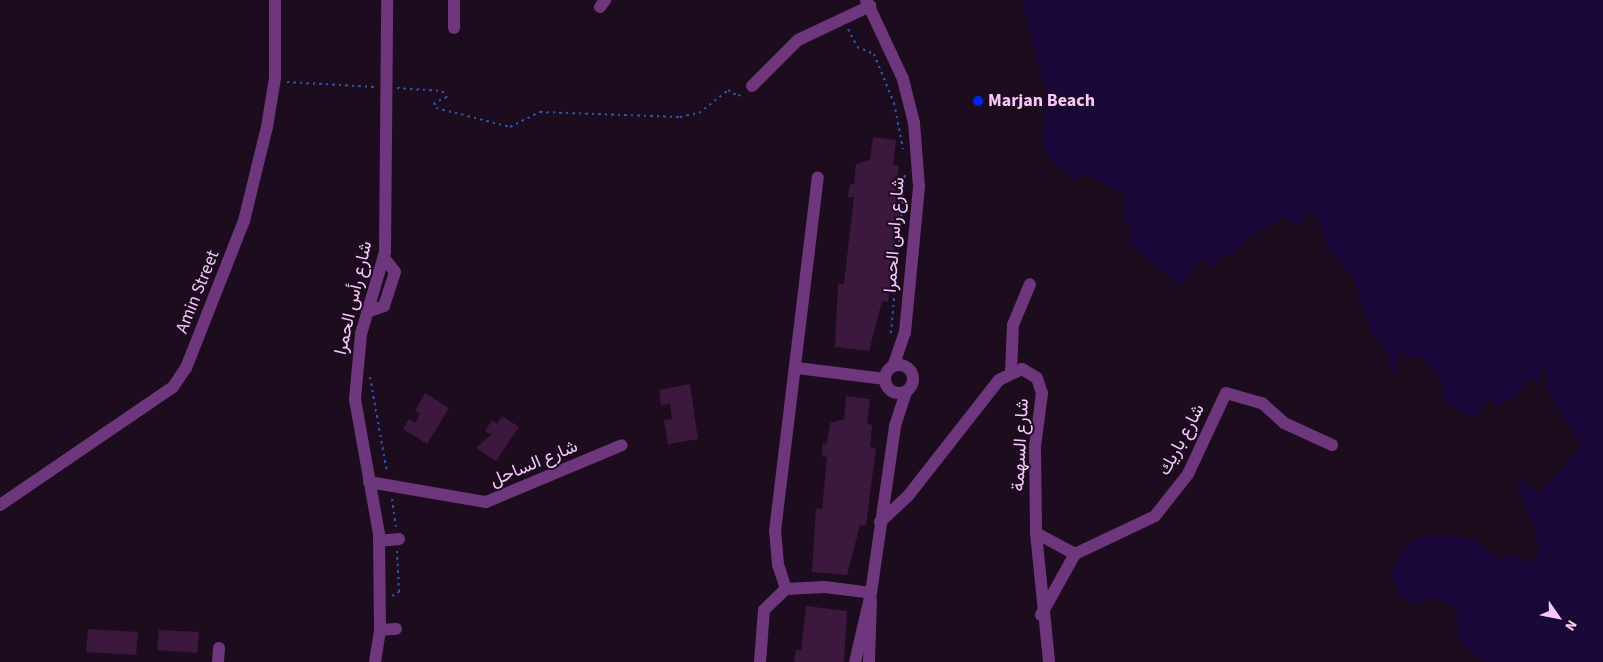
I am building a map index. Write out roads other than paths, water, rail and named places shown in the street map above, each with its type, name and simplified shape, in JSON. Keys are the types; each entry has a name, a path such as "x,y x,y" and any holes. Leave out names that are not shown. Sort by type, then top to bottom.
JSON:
{"street":[{"name":"Amin Street","path":"0,505 173,387 186,368 244,221 268,127 275,78 275,0"},
{"name":"شارع رأس الحمرا","path":"375,662 380,630 379,541 355,400 356,368 367,312 384,258 386,0"},
{"path":"454,0 454,28"},
{"path":"752,86 798,40 868,3"},
{"name":"شارع راس الحمرا","path":"868,3 903,79 914,123 919,187 905,332 910,370"},
{"path":"786,590 778,564 775,531 797,368 818,178"},
{"path":"1011,372 1013,325 1030,284"},
{"name":"شارع راس الحمرا","path":"893,366 905,332"},
{"path":"868,662 871,593 880,519 895,426 906,392 912,384 910,370 893,366 885,378"},
{"path":"797,368 885,378"},
{"name":"شارع السهمة","path":"880,519 896,509 1000,380 1011,372 1022,369 1037,378 1042,393 1035,448 1036,533 1041,615 1049,662"},
{"path":"885,378 892,391 895,426"},
{"path":"892,391 906,392"},
{"name":"شارع باريك","path":"1075,554 1155,516 1188,474 1226,393 1262,403 1284,423 1332,445"},
{"name":"شارع الساحل","path":"368,482 389,484 486,502 622,445"},
{"path":"1036,533 1075,554 1041,615"},
{"path":"379,541 398,539"},
{"path":"760,662 764,610 786,590 825,587 871,593"},
{"path":"855,662 871,593"},
{"path":"380,630 396,629"},
{"path":"218,662 219,648"}],"place":[{"name":"Marjan Beach","path":"978,101"}]}
